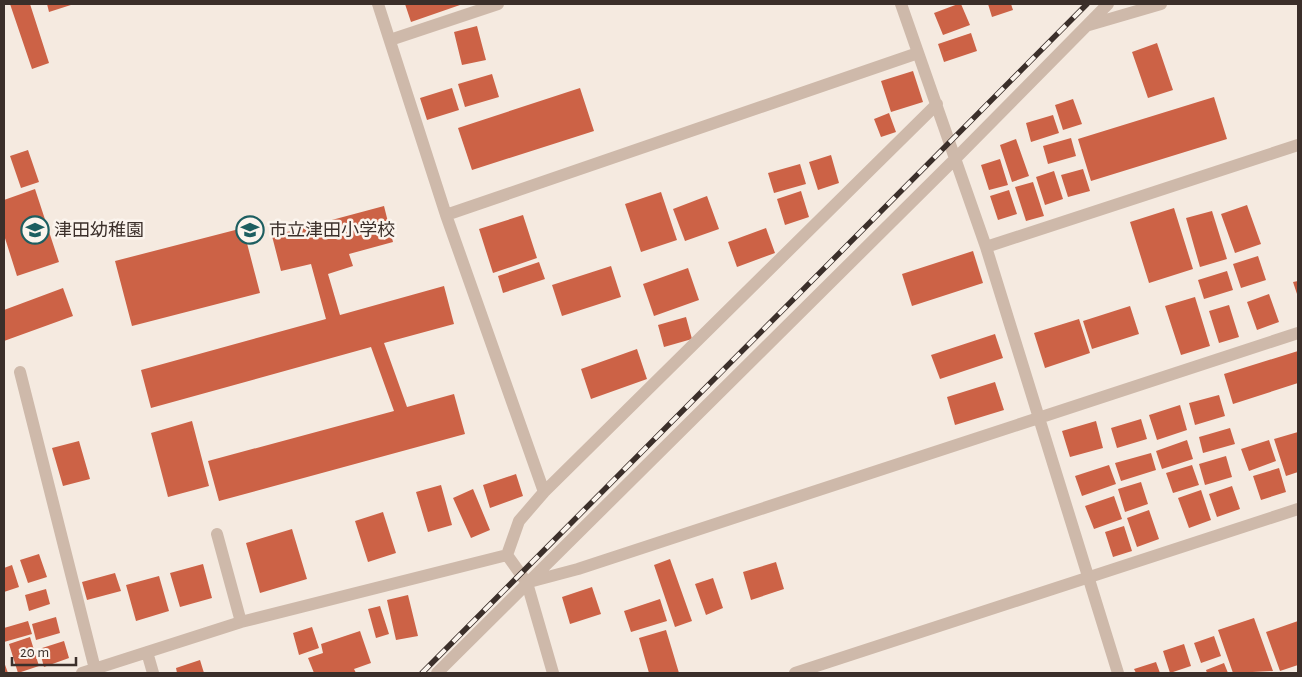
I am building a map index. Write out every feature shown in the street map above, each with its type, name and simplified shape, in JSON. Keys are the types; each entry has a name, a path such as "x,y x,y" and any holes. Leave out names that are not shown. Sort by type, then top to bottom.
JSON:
{"street":[{"path":"378,4 446,214 544,492"},
{"path":"390,40 498,4"},
{"path":"901,4 986,247 1118,673"},
{"path":"437,673 954,160 1108,4"},
{"path":"1088,25 1161,4"},
{"path":"446,214 918,53"},
{"path":"507,555 519,521 544,492 937,104"},
{"path":"986,247 1298,145"},
{"path":"527,583 578,569 1298,333"},
{"path":"20,372 95,669"},
{"path":"795,673 1298,509"},
{"path":"217,534 241,622"},
{"path":"507,555 527,583 553,673"},
{"path":"82,673 241,622 507,555"},
{"path":"147,652 152,673"}],"building":[{"path":"10,4 30,4 49,63 32,69"},
{"path":"47,4 74,4 49,12"},
{"path":"405,4 460,4 460,5 411,22"},
{"path":"961,4 970,25 943,35 934,13"},
{"path":"988,4 1011,4 1013,10 992,17"},
{"path":"477,26 486,60 462,65 454,32"},
{"path":"971,33 977,51 944,62 938,44"},
{"path":"1157,43 1173,90 1148,98 1132,52"},
{"path":"913,71 923,102 891,112 881,81"},
{"path":"492,74 499,97 465,107 458,84"},
{"path":"452,88 459,110 427,120 420,98"},
{"path":"580,88 594,131 472,170 458,128"},
{"path":"1214,97 1227,139 1091,181 1078,139"},
{"path":"1073,99 1082,124 1063,130 1055,105"},
{"path":"889,113 896,132 881,137 874,119"},
{"path":"1053,115 1059,133 1031,142 1026,123"},
{"path":"1071,138 1076,156 1048,164 1043,146"},
{"path":"1016,139 1029,176 1012,182 1000,145"},
{"path":"28,150 39,182 21,188 10,156"},
{"path":"831,155 839,183 818,190 809,162"},
{"path":"1000,159 1008,185 989,190 981,165"},
{"path":"800,164 806,184 774,193 768,173"},
{"path":"1083,169 1090,191 1068,197 1061,175"},
{"path":"1054,171 1063,199 1045,205 1036,177"},
{"path":"1033,182 1044,216 1026,221 1015,187"},
{"path":"35,189 59,262 17,276 4,235 4,200"},
{"path":"1009,190 1017,214 998,220 990,196"},
{"path":"801,191 809,217 785,225 777,199"},
{"path":"661,192 677,240 641,252 625,204"},
{"path":"707,196 719,229 685,241 673,209"},
{"path":"1247,205 1261,244 1235,253 1221,214"},
{"path":"384,206 393,242 349,254 353,266 328,274 340,315 444,286 454,324 384,343 407,407 454,394 465,434 219,501 208,461 394,411 371,347 151,408 141,370 326,319 311,264 281,271 272,236"},
{"path":"1174,208 1193,269 1149,283 1130,222"},
{"path":"1212,211 1227,259 1200,267 1186,218"},
{"path":"523,215 537,258 493,273 479,229"},
{"path":"243,228 260,293 132,326 115,261"},
{"path":"766,228 775,253 737,267 728,242"},
{"path":"973,251 983,283 912,306 902,274"},
{"path":"1258,256 1266,280 1241,288 1233,264"},
{"path":"539,262 545,279 503,293 498,276"},
{"path":"611,266 621,297 562,316 552,285"},
{"path":"688,268 699,300 654,316 643,284"},
{"path":"1227,271 1233,290 1204,299 1198,280"},
{"path":"1298,281 1298,297 1293,282"},
{"path":"63,288 73,316 4,341 4,310"},
{"path":"1269,294 1279,322 1257,330 1247,302"},
{"path":"1195,297 1210,346 1181,355 1165,306"},
{"path":"1229,305 1239,337 1219,343 1209,311"},
{"path":"1130,306 1139,334 1092,349 1083,321"},
{"path":"686,317 692,339 664,347 658,325"},
{"path":"1079,319 1090,353 1045,368 1034,333"},
{"path":"995,334 1003,358 940,379 931,355"},
{"path":"637,349 647,379 591,399 581,369"},
{"path":"1298,351 1298,383 1233,404 1224,374"},
{"path":"995,382 1004,410 955,425 947,397"},
{"path":"1219,395 1225,416 1195,425 1189,403"},
{"path":"1180,405 1187,430 1157,440 1149,415"},
{"path":"1141,419 1147,439 1117,448 1111,428"},
{"path":"192,421 209,486 168,497 151,433"},
{"path":"1096,421 1103,448 1070,457 1062,431"},
{"path":"1230,428 1235,444 1203,453 1199,437"},
{"path":"1298,432 1298,472 1286,476 1274,439"},
{"path":"1187,440 1193,459 1162,469 1156,451"},
{"path":"1269,440 1276,461 1249,471 1241,449"},
{"path":"79,441 90,479 63,486 52,448"},
{"path":"1151,453 1156,470 1121,481 1115,463"},
{"path":"1226,456 1232,477 1205,485 1199,464"},
{"path":"1109,465 1116,484 1082,496 1075,476"},
{"path":"1192,465 1199,485 1173,493 1166,473"},
{"path":"1279,468 1286,492 1261,500 1253,476"},
{"path":"516,474 523,496 490,508 483,485"},
{"path":"1141,482 1148,504 1125,512 1118,489"},
{"path":"441,485 452,525 428,532 416,492"},
{"path":"1232,486 1240,509 1217,517 1209,494"},
{"path":"473,489 490,530 471,538 453,498"},
{"path":"1201,490 1211,520 1189,528 1178,498"},
{"path":"1114,496 1122,519 1094,529 1085,506"},
{"path":"1149,510 1159,539 1137,547 1127,518"},
{"path":"383,512 396,553 368,562 355,521"},
{"path":"1124,526 1132,551 1113,557 1105,532"},
{"path":"292,529 307,579 260,593 246,543"},
{"path":"39,554 47,577 28,583 20,560"},
{"path":"670,559 692,621 675,627 654,565"},
{"path":"776,562 784,589 751,600 743,572"},
{"path":"203,564 212,598 180,607 170,573"},
{"path":"12,565 19,587 4,592 4,568"},
{"path":"115,573 121,591 87,600 82,582"},
{"path":"159,576 169,611 136,621 126,585"},
{"path":"713,578 723,608 706,615 695,584"},
{"path":"592,587 601,614 570,624 562,597"},
{"path":"46,589 50,604 29,611 25,595"},
{"path":"408,595 418,636 396,640 387,600"},
{"path":"660,599 667,621 631,632 624,611"},
{"path":"380,606 389,634 376,638 368,609"},
{"path":"56,617 60,633 36,640 32,624"},
{"path":"1254,618 1273,671 1233,673 1218,630"},
{"path":"28,621 32,634 4,642 4,628"},
{"path":"1298,621 1298,665 1280,671 1266,632"},
{"path":"312,627 319,648 299,655 293,633"},
{"path":"666,630 679,673 649,673 639,638"},
{"path":"360,631 371,663 354,669 356,673 314,673 308,658 323,653 321,644"},
{"path":"1214,636 1221,656 1201,663 1194,643"},
{"path":"30,637 39,666 18,673 9,644"},
{"path":"64,641 69,658 44,667 39,649"},
{"path":"1184,644 1191,666 1170,673 1163,651"},
{"path":"200,660 204,673 177,673 176,668"},
{"path":"4,662 8,673 4,673"},
{"path":"1156,662 1160,673 1136,673 1134,669"},
{"path":"1224,663 1228,673 1207,673 1206,670"}],"railway":[{"path":"422,673 1087,4"}],"place":[{"name":"津田幼稚園","path":"35,230"},
{"name":"市立津田小学校","path":"250,230"}]}
